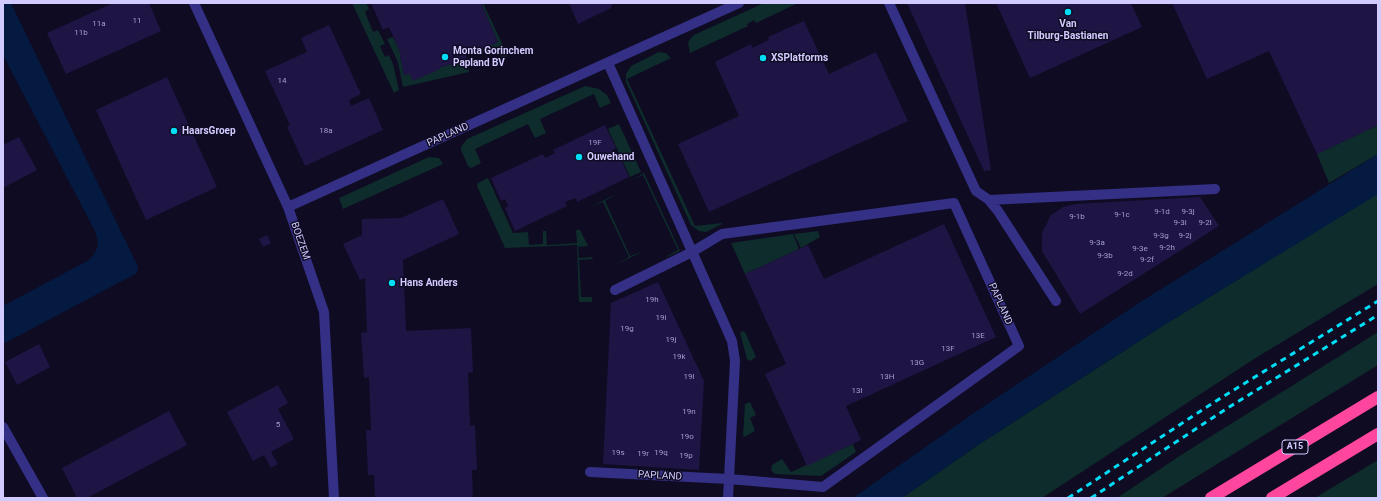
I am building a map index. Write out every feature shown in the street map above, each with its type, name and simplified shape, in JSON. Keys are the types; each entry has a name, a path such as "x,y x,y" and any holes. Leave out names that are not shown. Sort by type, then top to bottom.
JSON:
{"highway":[{"name":"A15","path":"1211,498 1378,397"},
{"path":"1272,498 1378,434"}],"street":[{"name":"BOEZEM","path":"194,3 288,207 324,312 334,498"},
{"name":"PAPLAND","path":"288,207 739,3"},
{"path":"889,3 976,191 989,200 1056,301"},
{"path":"608,63 732,341 736,361 728,498"},
{"path":"989,200 1215,189"},
{"name":"PAPLAND","path":"590,472 729,479 823,487 1019,346 954,203 722,234 692,252 615,290"},
{"path":"3,427 43,498"}],"green space":[{"path":"352,3 366,3 369,9 365,12 373,32 378,30 385,44 380,46 385,57 389,55 393,64 399,90 394,93"},
{"path":"481,3 483,3 508,56 502,58 495,47 478,55 477,52 498,42"},
{"path":"764,3 798,3 756,23 754,20 747,24 748,26 690,53 688,42 694,35"},
{"path":"393,37 401,54 404,75 466,61 469,72 403,87 398,62 387,39"},
{"path":"659,52 666,53 671,58 627,79 695,226 722,223 706,232 699,231 691,225 626,82 626,74 631,66"},
{"path":"585,86 599,89 607,95 611,103 600,108 594,94 540,119 546,133 535,138 528,124 475,149 481,163 471,168 468,166 461,150 461,147 467,139"},
{"path":"619,124 641,172 630,177 608,129"},
{"path":"1378,125 1378,154 1329,183 1317,154"},
{"path":"429,157 439,158 443,164 343,209 339,198"},
{"path":"644,173 680,251 667,257 678,250 643,175 634,179"},
{"path":"488,178 513,233 528,232 529,245 543,244 543,231 546,231 547,245 577,243 576,230 580,230 588,246 578,247 579,258 592,257 593,259 579,260 581,297 592,297 592,302 579,302 577,245 505,248 477,186 478,183"},
{"path":"1378,193 1378,284 1254,359 1042,498 902,498 978,445 1164,325"},
{"path":"617,194 605,201 630,256 644,251 617,264 629,257 603,202 590,207"},
{"path":"818,231 820,237 801,248 794,234"},
{"path":"793,234 799,249 745,274 731,243"},
{"path":"743,331 745,332 756,357 750,361 747,359 740,333"},
{"path":"1378,332 1378,365 1162,498 1117,498 1181,455"},
{"path":"750,402 756,415 750,418 755,431 744,437 745,404"},
{"path":"853,444 856,452 821,476 775,474 771,470 772,465 782,459 791,472"},
{"path":"1378,460 1378,498 1315,498 1333,487"}],"water":[{"path":"3,3 11,3 138,267 137,273 3,344 3,306 89,260 95,253 98,244 96,233 3,55"},
{"path":"1378,154 1378,194 1164,325 978,445 902,498 853,498 971,415 1142,301"}],"building":[{"path":"113,3 149,3 161,31 66,74 47,33"},
{"path":"371,3 481,3 498,42 477,52 465,53 467,61 440,67 440,69 413,81 410,74 404,75 401,54 389,27 383,30"},
{"path":"569,3 613,3 611,8 578,24"},
{"path":"907,3 965,3 991,170 984,171"},
{"path":"996,3 1131,3 1142,27 1030,78"},
{"path":"1172,3 1378,3 1378,125 1317,154 1269,51 1207,79"},
{"path":"804,21 829,74 876,52 908,121 709,212 678,144 739,116 715,62 751,44 752,48 769,40 768,37"},
{"path":"329,25 361,94 349,100 351,106 369,98 383,130 305,166 287,127 290,125 265,71 307,52 301,38"},
{"path":"167,77 217,187 146,220 96,110"},
{"path":"605,125 616,148 612,150 615,157 619,155 629,177 577,202 576,198 565,202 567,206 515,231 505,208 508,206 505,199 501,201 491,178 543,154 545,158 555,153 553,150"},
{"path":"19,137 37,170 3,188 3,145"},
{"path":"1200,197 1219,226 1080,314 1042,251 1042,233 1051,215 1063,207 1075,204"},
{"path":"443,199 459,234 403,260 406,331 471,328 473,372 468,373 470,426 475,425 477,470 472,470 473,498 375,498 374,475 368,475 366,430 371,430 369,377 364,378 361,333 367,332 365,278 360,280 343,244 362,235 362,219 401,218"},
{"path":"944,224 996,337 846,406 861,440 807,466 765,374 786,364 745,274 808,245 824,279"},
{"path":"267,235 271,243 263,247 259,239"},
{"path":"658,282 704,381 699,470 603,464 611,303"},
{"path":"39,344 50,367 17,385 5,362"},
{"path":"278,385 288,403 278,409 294,439 271,452 278,464 271,468 264,455 253,461 227,412"},
{"path":"169,411 187,445 87,498 77,498 62,468"}],"railway":[{"path":"1068,498 1216,401 1378,301"},
{"path":"1091,498 1226,409 1378,315"}],"place":[{"name":"Van Tilburg-Bastianen","path":"1068,12"},
{"name":"Monta Gorinchem Papland BV","path":"445,57"},
{"name":"XSPlatforms","path":"763,58"},
{"name":"HaarsGroep","path":"174,131"},
{"name":"Ouwehand","path":"579,157"},
{"name":"Hans Anders","path":"392,283"}]}
